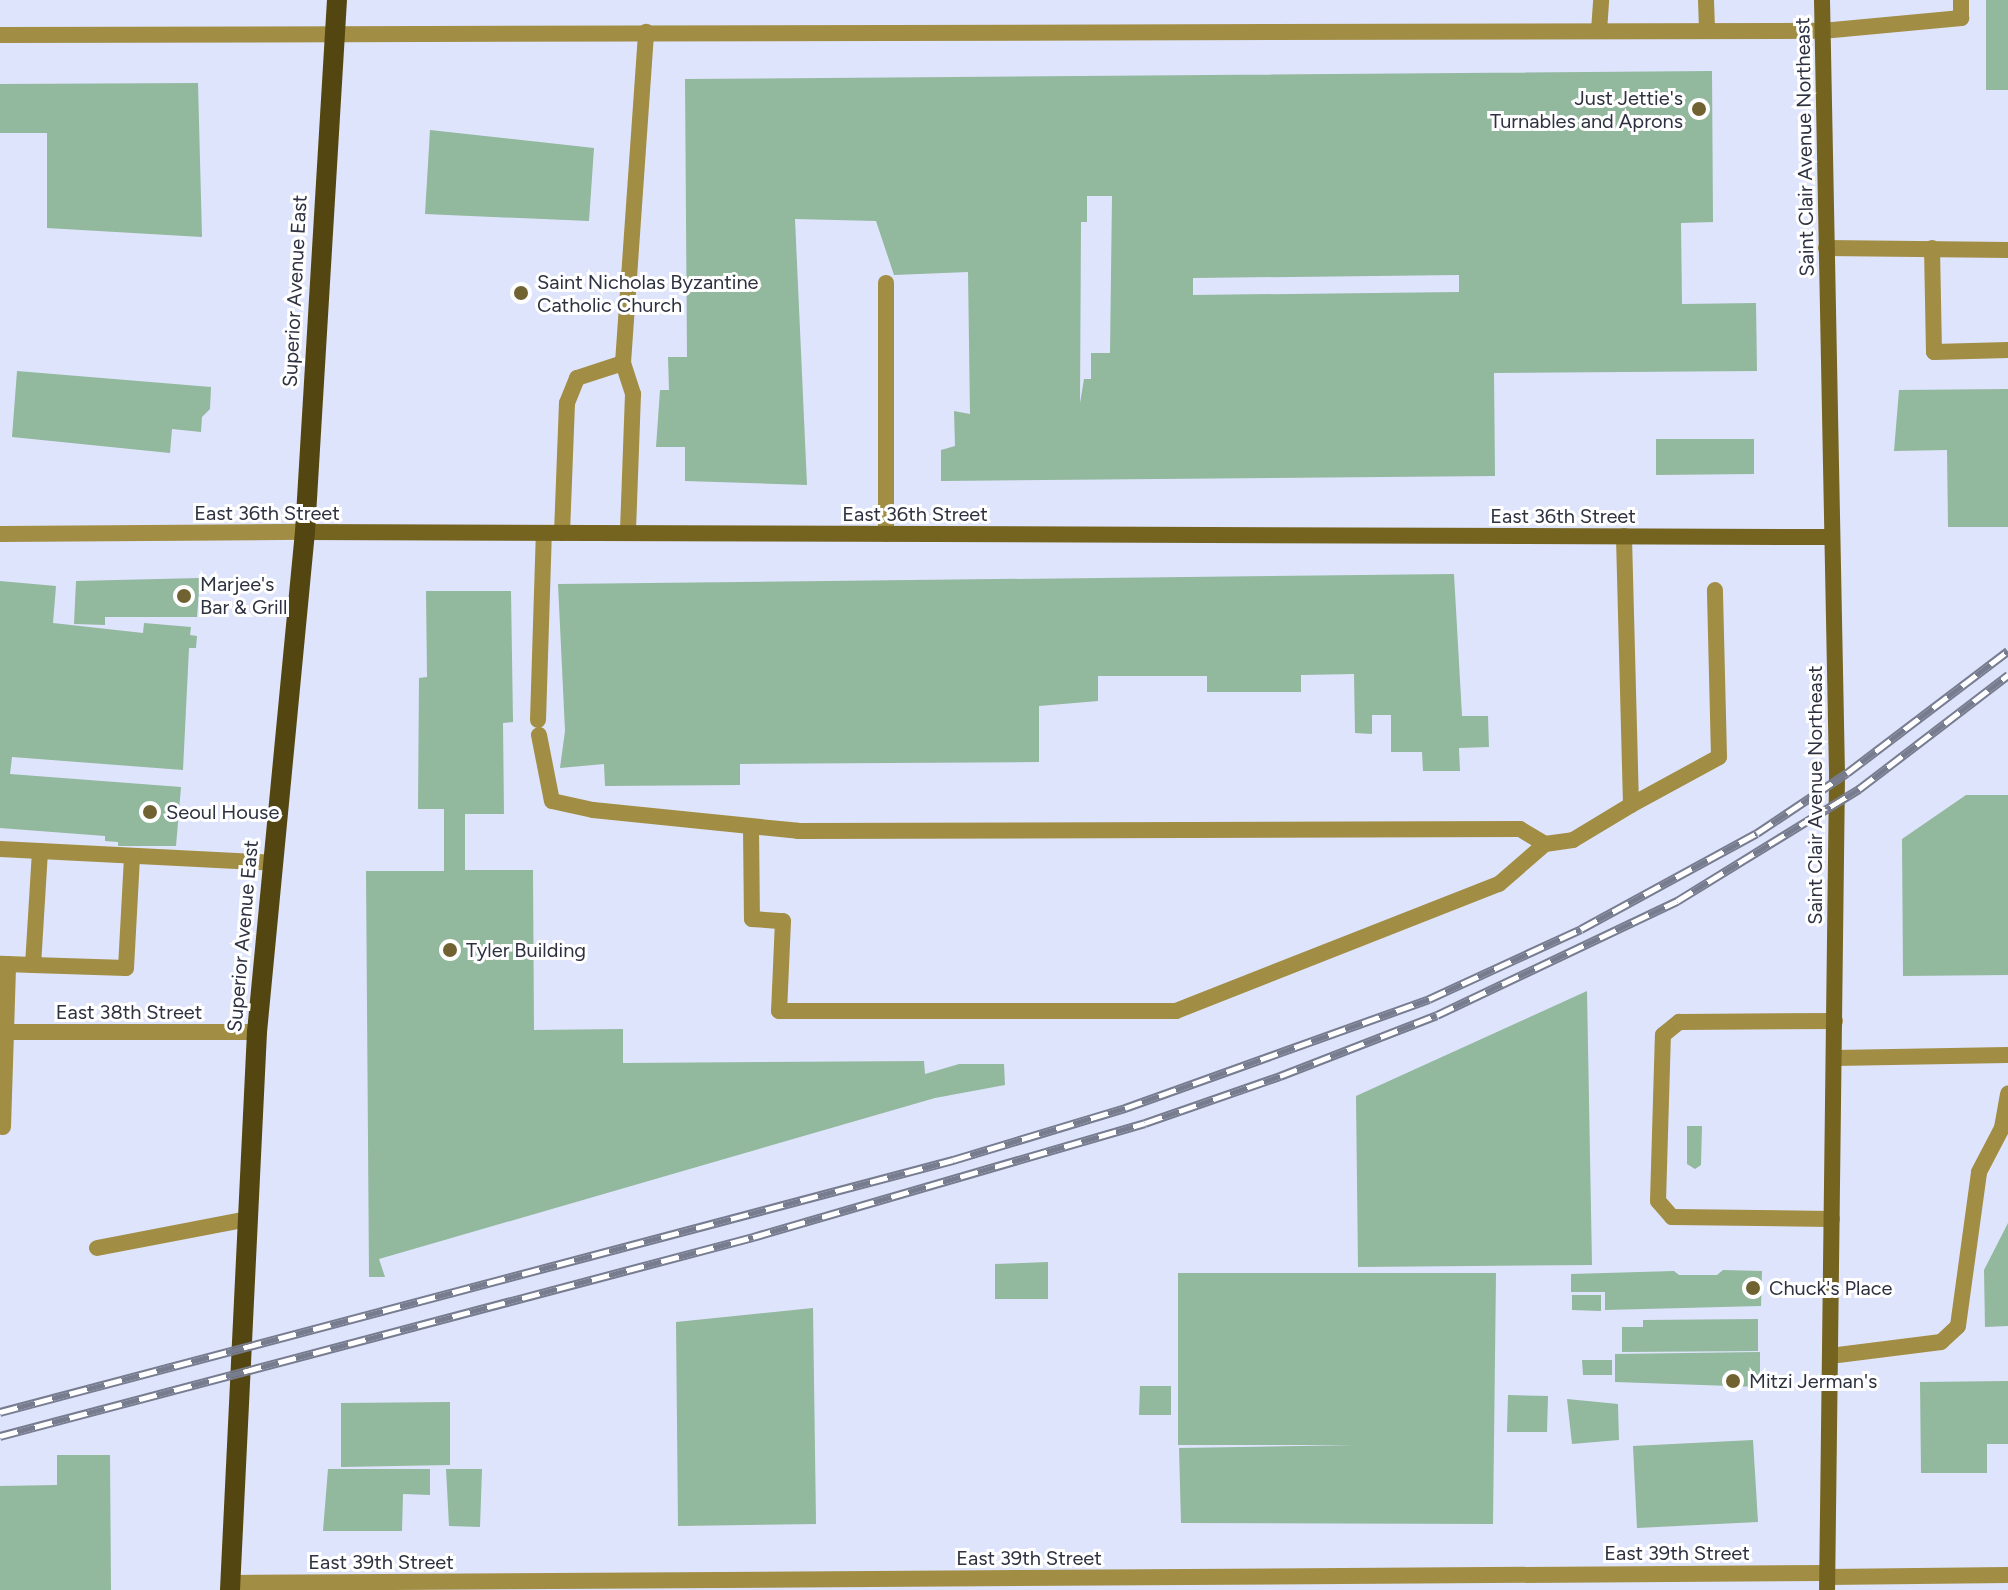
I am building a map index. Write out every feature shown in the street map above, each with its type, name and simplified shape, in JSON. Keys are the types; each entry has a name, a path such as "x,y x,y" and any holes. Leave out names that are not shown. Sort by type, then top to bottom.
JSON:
{"main road":[{"name":"Superior Avenue East","path":"230,1586 257,1032 305,532 337,0"},
{"name":"Saint Clair Avenue Northeast","path":"1822,0 1837,776 1827,1580"},
{"name":"East 36th Street","path":"305,532 1831,537"}],"street":[{"path":"1599,31 1601,0"},
{"path":"1706,0 1707,31"},
{"path":"0,35 1822,31 1961,18 1961,0"},
{"path":"628,533 633,394 623,363 646,32"},
{"path":"1826,248 2008,250"},
{"path":"1932,248 1934,352 2008,350"},
{"path":"886,283 886,534"},
{"path":"562,533 567,403 577,378 623,363"},
{"name":"East 36th Street","path":"0,534 305,532"},
{"path":"544,533 539,727 552,801 593,810 798,831 1520,829 1545,844"},
{"path":"1624,536 1631,805"},
{"path":"751,827 752,919 783,921 779,1011 1176,1011 1499,884 1545,844 1573,840 1719,757 1715,590"},
{"path":"0,849 274,863"},
{"path":"33,965 40,851"},
{"path":"3,1127 4,964 126,968 132,856"},
{"path":"1832,1219 1672,1217 1658,1201 1663,1035 1679,1022 1835,1021"},
{"name":"East 38th Street","path":"4,1032 257,1032"},
{"path":"1835,1058 2008,1055"},
{"path":"1830,1356 1941,1342 1958,1326 1979,1172 2002,1128 2008,1094"},
{"path":"97,1248 247,1219"},
{"name":"East 39th Street","path":"230,1586 1827,1580 2008,1575"}],"building":[{"path":"1986,0 2008,0 2008,90 1986,90"},
{"path":"1712,71 1713,222 1681,223 1682,304 1756,303 1757,371 1494,373 1495,476 941,481 941,450 955,446 954,411 970,414 968,272 894,275 876,221 795,219 807,485 685,481 685,447 656,447 660,390 669,390 668,357 687,357 685,79","holes":["1087,196 1112,196 1110,353 1091,353 1091,379 1084,379 1080,403 1081,222 1087,222","1459,275 1459,292 1193,295 1193,278"]},
{"path":"198,83 202,237 47,228 47,133 0,133 0,84"},
{"path":"430,130 594,148 589,221 425,214"},
{"path":"17,371 211,387 210,409 202,417 201,432 172,429 170,453 12,437"},
{"path":"2008,389 2008,527 1948,527 1947,450 1894,451 1899,390"},
{"path":"1656,439 1754,439 1754,474 1656,475"},
{"path":"1454,574 1462,716 1488,716 1489,747 1459,748 1460,771 1423,771 1422,752 1391,752 1391,715 1372,715 1372,734 1355,733 1354,674 1301,675 1301,692 1207,692 1207,676 1098,676 1098,701 1039,706 1039,762 740,764 740,785 605,786 604,764 560,768 565,731 558,584"},
{"path":"200,578 197,617 105,617 105,625 74,624 76,581"},
{"path":"0,581 56,586 53,623 143,633 144,623 191,627 190,635 197,636 196,648 189,648 183,770 12,757 10,774 181,787 176,846 118,846 118,842 105,841 105,836 0,828"},
{"name":"Tyler Building","path":"426,591 511,591 513,722 503,723 504,814 465,814 465,870 533,870 534,1030 623,1029 623,1063 924,1061 925,1074 959,1064 1004,1064 1005,1085 935,1098 379,1259 385,1277 369,1277 366,871 444,871 444,809 418,809 419,678 427,677"},
{"path":"1966,795 2008,795 2008,975 1903,976 1902,839"},
{"path":"1587,991 1592,1265 1358,1267 1356,1096"},
{"path":"1687,1126 1702,1126 1701,1165 1695,1169 1687,1164"},
{"path":"2008,1223 2008,1326 1985,1327 1984,1270"},
{"path":"1048,1262 1048,1299 995,1299 995,1264"},
{"path":"1723,1270 1762,1271 1761,1306 1605,1310 1605,1292 1571,1292 1571,1274 1674,1271 1679,1275 1717,1275"},
{"path":"1178,1273 1496,1273 1493,1524 1181,1523 1179,1448 1356,1445 1178,1445"},
{"path":"1572,1295 1601,1295 1601,1311 1572,1310"},
{"path":"813,1308 816,1524 678,1526 676,1322"},
{"path":"1758,1319 1758,1351 1622,1352 1622,1327 1643,1327 1643,1320"},
{"path":"1760,1352 1760,1387 1615,1382 1615,1354"},
{"path":"1582,1360 1612,1360 1612,1375 1583,1375"},
{"path":"2008,1381 2008,1444 1987,1444 1987,1473 1921,1473 1920,1382"},
{"path":"1140,1386 1171,1386 1171,1415 1139,1415"},
{"path":"1508,1395 1548,1396 1547,1432 1507,1432"},
{"path":"1567,1399 1618,1404 1619,1440 1572,1444"},
{"path":"450,1402 450,1465 341,1467 341,1403"},
{"path":"1753,1440 1758,1522 1637,1528 1633,1446"},
{"path":"57,1455 110,1455 111,1590 0,1590 0,1486 57,1485"},
{"path":"328,1469 430,1469 430,1495 403,1494 402,1531 323,1531"},
{"path":"446,1469 482,1469 480,1527 449,1526"}],"railway":[{"path":"0,1412 953,1160 1125,1108 1429,999 1581,929 1757,833 1847,773 2008,651"},
{"path":"0,1436 753,1237 1145,1123 1280,1076 1437,1015 1677,901 1859,789 2008,675"}],"place":[{"name":"Just Jettie's Turnables and Aprons","path":"1699,109"},
{"name":"Saint Nicholas Byzantine Catholic Church","path":"521,293"},
{"name":"Marjee's Bar & Grill","path":"184,596"},
{"name":"Seoul House","path":"150,812"},
{"name":"Tyler Building","path":"450,950"},
{"name":"Chuck's Place","path":"1753,1288"},
{"name":"Mitzi Jerman's","path":"1733,1381"}]}
